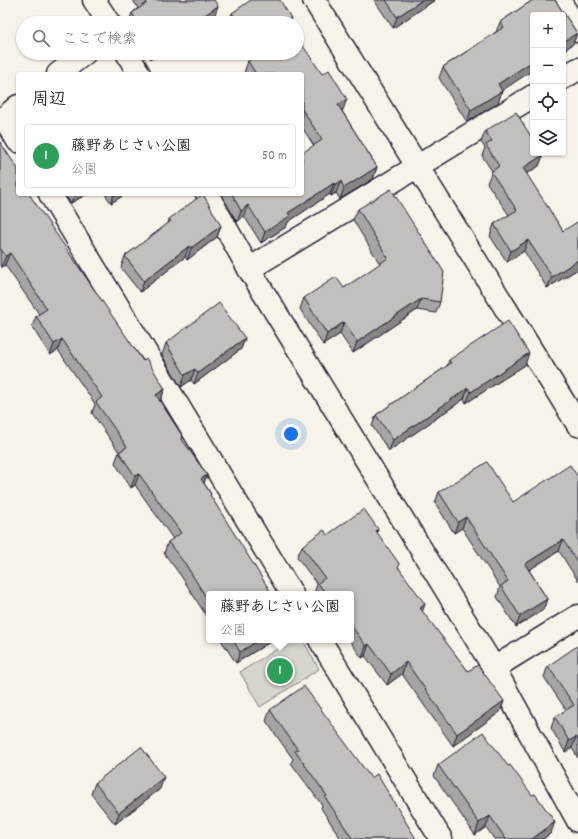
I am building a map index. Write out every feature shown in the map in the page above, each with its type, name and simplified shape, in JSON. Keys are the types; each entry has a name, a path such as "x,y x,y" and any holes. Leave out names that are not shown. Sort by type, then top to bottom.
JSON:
{"street":[{"path":"94,0 104,16"},
{"path":"314,0 578,425"},
{"path":"559,0 578,31"},
{"path":"61,72 76,60"},
{"path":"131,60 138,72"},
{"path":"566,76 578,69"},
{"path":"249,269 530,98"},
{"path":"16,108 4,118 16,139"},
{"path":"51,196 290,591"},
{"path":"208,196 249,269 494,668 578,821"},
{"path":"494,668 578,616"},
{"path":"322,643 441,839"}],"shaded area":[{"path":"287,643 305,643 319,669 260,707 240,672"}],"building":[{"path":"144,0 214,0 218,6 203,16 134,16 132,13 147,3"},
{"path":"251,0 280,0 290,16 234,16 232,13"},
{"path":"386,0 422,0 397,17"},
{"path":"533,0 555,0 563,12 530,12 530,63 498,84 502,91 471,110 443,67 504,27 500,22"},
{"path":"566,16 577,33 566,40"},
{"path":"304,47 322,74 329,70 347,99 338,105 377,167 344,188 341,181 335,185 334,183 288,213 290,216 265,232 248,205 241,211 233,196 304,196 304,152 322,140 304,112 304,72 255,72 248,61 304,60"},
{"path":"516,112 530,135 530,156 541,156 523,168 563,231 577,222 578,224 578,260 552,277 528,240 511,251 494,224 517,210 491,172 499,166 486,145 492,141 485,131"},
{"path":"0,142 16,166 16,196 30,196 143,361 146,358 165,389 156,395 183,437 181,438 207,475 201,479 270,591 206,591 206,597 186,565 168,542 181,533 139,474 135,476 119,452 127,447 96,402 102,397 62,339 54,344 36,316 47,309 10,253 6,256 0,248"},
{"path":"391,189 444,272 440,302 421,299 357,342 344,322 327,334 304,298 336,277 344,288 388,258 358,209"},
{"path":"200,196 204,196 221,226 191,248 189,246 144,281 125,256 171,221 169,219"},
{"path":"219,303 245,338 198,373 195,369 185,375 166,343"},
{"path":"508,321 529,353 471,392 468,388 393,440 376,415 451,363 449,360"},
{"path":"487,462 513,502 570,465 578,477 578,563 563,540 525,564 547,599 520,616 501,586 508,581 466,517 458,522 439,492"},
{"path":"364,509 378,529 376,531 400,565 398,567 425,604 420,608 468,671 478,665 504,701 457,734 406,662 391,674 369,644 366,646 354,629 354,591 324,591 318,583 325,578 302,546 324,530 327,535"},
{"path":"235,643 254,643 240,652"},
{"path":"577,646 578,740 576,737 569,741 555,717 574,705 548,666"},
{"path":"304,686 371,778 377,774 416,839 351,839 352,838 325,797 327,796 295,751 298,750 270,710"},
{"path":"483,732 532,795 535,794 555,822 532,839 506,839 490,816 479,823 438,765"},
{"path":"141,747 164,777 119,813 95,783"}],"place":[{"name":"藤野あじさい公園","path":"280,671"}]}
